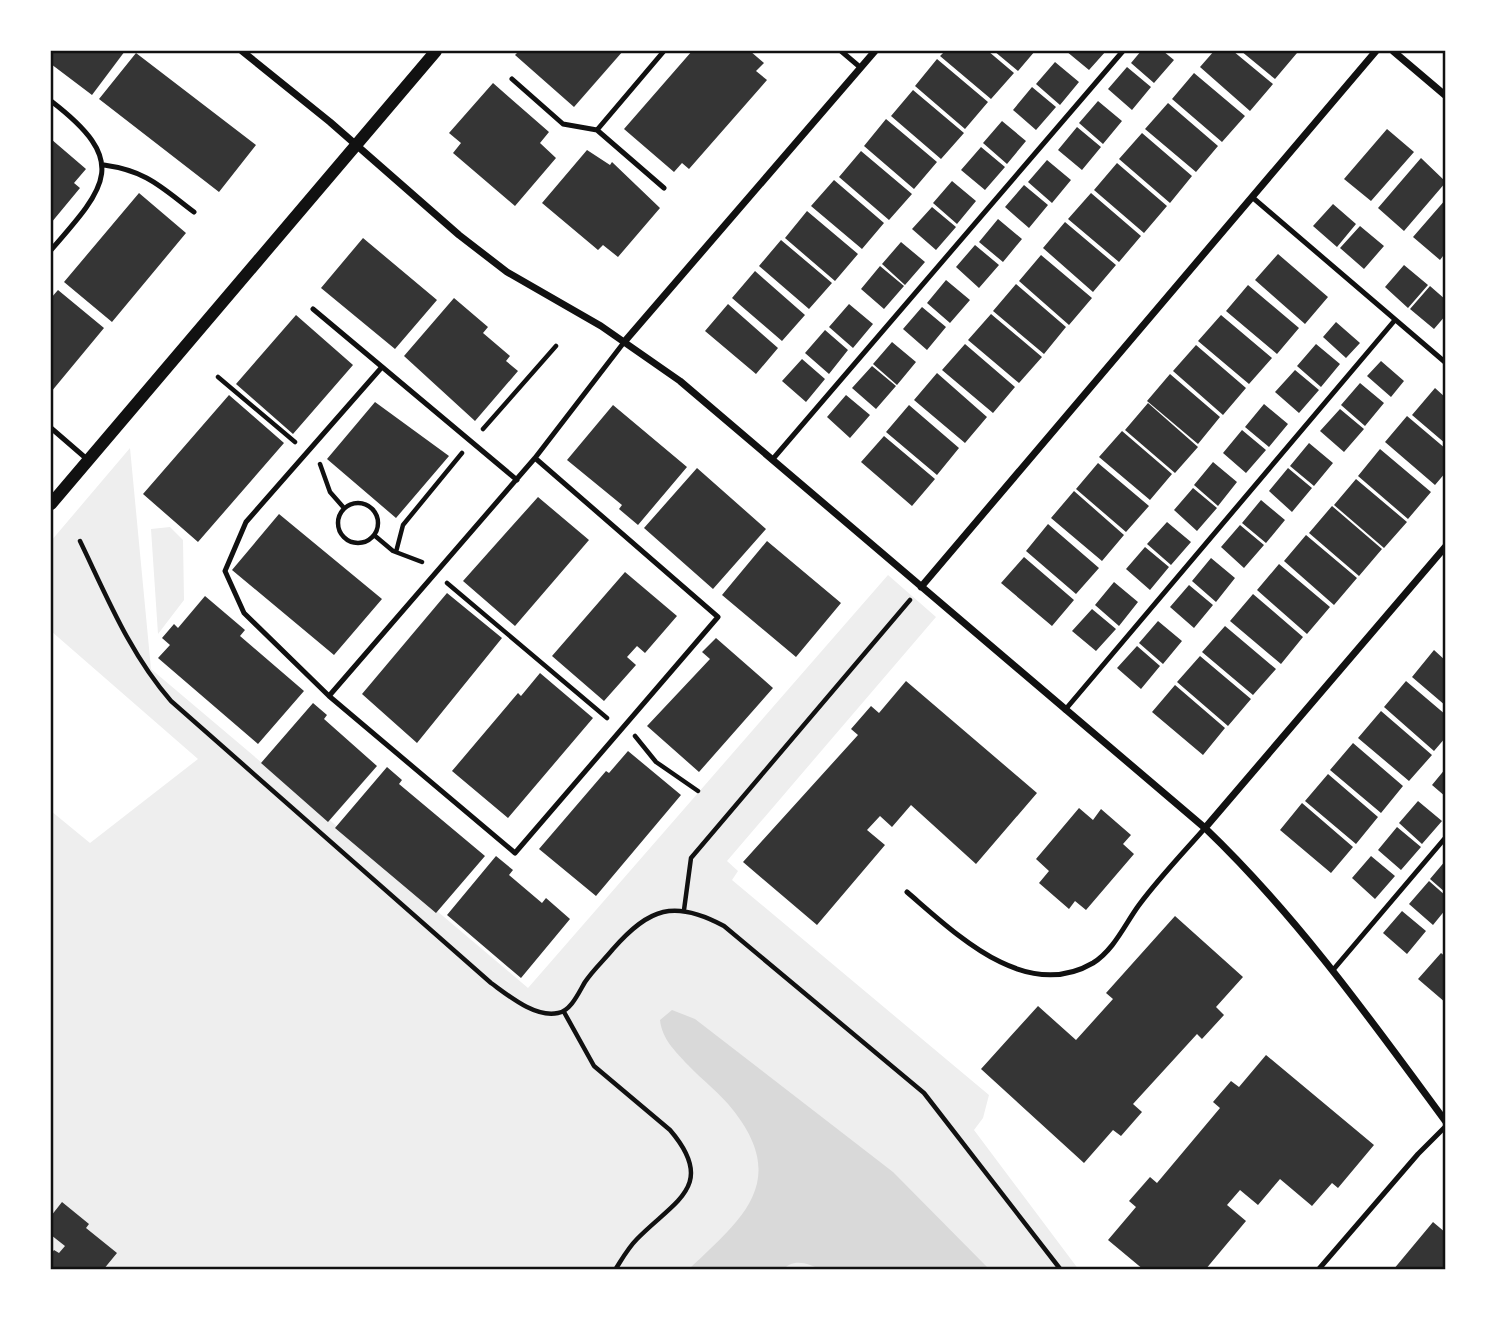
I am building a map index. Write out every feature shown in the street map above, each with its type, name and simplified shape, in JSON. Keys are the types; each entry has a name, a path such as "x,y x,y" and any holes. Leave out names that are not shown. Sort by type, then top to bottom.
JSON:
{"street":[{"path":"242,51 459,235 507,272 625,341 680,382 1205,828 1264,888 1332,970 1446,1124"},
{"path":"51,504 436,51"},
{"path":"625,341 875,51"},
{"path":"921,587 1377,51"},
{"path":"1393,51 1446,96"},
{"path":"1205,828 1446,546"}],"lane":[{"path":"597,130 664,51"},
{"path":"841,51 861,68"},
{"path":"772,460 1123,51"},
{"path":"512,79 564,124 597,130 664,188"},
{"path":"51,101 76,120 94,140 104,165 99,187 86,211 51,250"},
{"path":"104,165 132,169 145,175 194,212"},
{"path":"1251,196 1446,363"},
{"path":"313,309 517,480"},
{"path":"1065,710 1395,320"},
{"path":"329,696 517,480 625,341"},
{"path":"382,367 246,522 225,571 244,613 329,696 515,853 718,617 535,458"},
{"path":"51,428 88,460"},
{"path":"907,892 971,947 1023,971 1069,973 1095,962 1118,938 1139,905 1205,828"},
{"path":"1332,970 1446,837"},
{"path":"1321,1269 1446,1124"}],"path":[{"path":"480,432 556,346"},
{"path":"218,377 296,442"},
{"path":"396,552 403,525 462,453"},
{"path":"315,460 326,474 335,500 344,508"},
{"path":"358,502 370,507 378,518 374,535 360,543 354,543 342,536 337,524 344,508 358,502"},
{"path":"374,535 396,552 416,558 425,565"},
{"path":"80,541 131,648 148,675 171,701 491,983 534,1009 556,1014 564,1012 588,978 633,927 654,914 684,910 700,913 724,926 924,1093 1061,1270"},
{"path":"446,582 607,718"},
{"path":"684,910 691,858 921,587"},
{"path":"631,733 656,762 698,791"},
{"path":"564,1012 594,1066 670,1130 680,1142 691,1171 687,1193 635,1241 615,1270"}],"shaded area":[{"path":"130,448 151,669 528,988 888,575 936,617 727,861 738,871 732,880 989,1095 983,1118 974,1130 1079,1270 51,1270 51,811 90,843 198,759 51,631 51,541"},
{"path":"170,527 183,540 184,600 158,634 151,529"},
{"path":"672,1010 695,1019 893,1172 990,1270 821,1270 811,1265 796,1263 783,1270 688,1270 740,1217 758,1180 758,1159 750,1136 733,1110 693,1071 666,1039 660,1020"}],"building":[{"path":"51,51 125,51 92,95 51,64"},
{"path":"519,51 623,51 574,107 515,55"},
{"path":"692,51 750,51 764,63 756,71 767,80 689,169 682,163 674,172 624,129"},
{"path":"945,51 988,51 1014,73 991,99 940,56"},
{"path":"994,51 1035,51 1018,71"},
{"path":"1066,51 1106,51 1089,70"},
{"path":"1141,51 1163,51 1174,60 1154,83 1131,63"},
{"path":"1214,51 1233,51 1273,84 1250,111 1200,67"},
{"path":"1241,51 1295,51 1297,53 1275,79"},
{"path":"136,53 256,145 219,192 99,99"},
{"path":"937,59 988,102 965,129 915,86"},
{"path":"1055,62 1079,82 1060,105 1036,84"},
{"path":"1127,67 1151,87 1132,110 1108,89"},
{"path":"1194,73 1245,116 1222,142 1172,99"},
{"path":"493,83 549,132 540,143 556,158 515,206 453,153 461,143 449,133"},
{"path":"1032,87 1056,107 1036,130 1013,110"},
{"path":"913,90 964,133 941,159 891,116"},
{"path":"1098,101 1122,121 1103,144 1079,123"},
{"path":"1168,103 1218,146 1196,172 1145,129"},
{"path":"886,119 937,162 914,189 864,146"},
{"path":"1002,121 1026,141 1007,164 983,143"},
{"path":"1077,127 1101,147 1082,170 1058,150"},
{"path":"1387,129 1414,152 1371,201 1344,179"},
{"path":"1142,133 1192,176 1170,203 1119,159"},
{"path":"51,139 86,169 74,183 80,188 51,223"},
{"path":"981,147 1005,167 985,190 961,170"},
{"path":"587,150 610,165 612,162 660,208 618,257 603,245 598,250 542,203"},
{"path":"861,151 912,194 889,220 839,177"},
{"path":"1421,158 1446,182 1404,231 1378,208"},
{"path":"1047,160 1071,180 1052,203 1028,182"},
{"path":"1117,163 1167,206 1144,233 1094,190"},
{"path":"834,180 884,223 862,249 811,206"},
{"path":"952,181 976,201 957,224 933,203"},
{"path":"1024,185 1048,205 1029,228 1005,207"},
{"path":"139,193 186,233 112,322 64,282"},
{"path":"1091,193 1141,236 1119,262 1068,219"},
{"path":"1446,199 1446,252 1440,260 1413,237"},
{"path":"1333,204 1356,224 1337,247 1313,226"},
{"path":"932,207 956,227 936,250 912,229"},
{"path":"807,211 858,254 835,281 785,238"},
{"path":"998,219 1022,239 1003,262 979,242"},
{"path":"1065,222 1116,265 1093,292 1043,248"},
{"path":"1360,226 1384,246 1364,269 1340,248"},
{"path":"363,238 437,300 395,349 321,288"},
{"path":"781,240 832,283 809,309 759,266"},
{"path":"901,242 925,262 905,285 882,264"},
{"path":"975,245 999,265 979,288 956,267"},
{"path":"1278,254 1328,297 1305,324 1255,280"},
{"path":"1041,255 1092,298 1069,325 1019,281"},
{"path":"1404,265 1428,285 1408,308 1385,287"},
{"path":"880,266 904,286 884,309 861,289"},
{"path":"755,271 805,315 782,341 732,298"},
{"path":"946,280 970,300 950,323 927,303"},
{"path":"1016,284 1066,327 1044,354 993,311"},
{"path":"1248,285 1299,328 1277,354 1226,311"},
{"path":"1430,286 1446,300 1446,315 1434,329 1410,309"},
{"path":"58,290 104,328 51,392 51,298"},
{"path":"454,298 488,327 483,333 510,356 506,361 518,371 475,421 404,356"},
{"path":"728,304 778,348 756,374 705,331"},
{"path":"849,304 873,324 853,348 829,327"},
{"path":"922,307 946,327 927,350 903,329"},
{"path":"991,314 1042,357 1019,383 968,340"},
{"path":"296,315 353,365 293,434 236,384"},
{"path":"1221,315 1272,358 1249,384 1198,341"},
{"path":"1336,322 1360,343 1346,358 1323,337"},
{"path":"825,330 848,350 829,374 805,353"},
{"path":"892,342 916,362 897,385 873,364"},
{"path":"965,344 1015,387 993,413 942,370"},
{"path":"1316,344 1340,364 1321,387 1297,366"},
{"path":"1196,345 1246,388 1223,415 1173,371"},
{"path":"802,359 825,379 806,402 782,381"},
{"path":"1381,361 1404,381 1391,397 1367,376"},
{"path":"872,366 896,386 876,409 852,388"},
{"path":"1295,370 1319,390 1299,413 1275,392"},
{"path":"937,373 987,417 965,443 914,400"},
{"path":"1170,374 1220,417 1198,444 1147,401"},
{"path":"1360,383 1384,403 1365,426 1341,405"},
{"path":"1435,388 1446,398 1446,444 1412,415"},
{"path":"229,395 284,443 198,542 143,494"},
{"path":"846,395 870,415 850,438 827,417"},
{"path":"375,402 449,456 396,518 327,459"},
{"path":"1148,403 1198,447 1175,473 1125,430"},
{"path":"1264,404 1288,424 1269,447 1245,427"},
{"path":"613,405 687,467 638,525 619,509 622,505 567,460"},
{"path":"909,405 959,448 937,475 886,432"},
{"path":"1340,409 1364,429 1344,452 1320,431"},
{"path":"1407,416 1446,449 1446,472 1435,485 1385,442"},
{"path":"1242,430 1266,450 1246,473 1223,453"},
{"path":"1122,431 1172,474 1150,500 1099,457"},
{"path":"884,436 935,479 912,506 861,462"},
{"path":"1309,443 1333,463 1314,486 1290,466"},
{"path":"1380,449 1431,492 1408,519 1358,476"},
{"path":"1213,462 1237,482 1218,506 1194,485"},
{"path":"1098,463 1149,506 1126,532 1076,489"},
{"path":"697,468 766,529 713,589 644,528"},
{"path":"1288,468 1312,488 1292,512 1269,491"},
{"path":"1356,479 1407,522 1384,548 1334,505"},
{"path":"1193,488 1217,508 1197,531 1174,510"},
{"path":"1074,491 1124,535 1102,561 1051,518"},
{"path":"538,497 589,540 515,626 463,581"},
{"path":"1261,500 1285,520 1266,543 1242,523"},
{"path":"1332,506 1382,549 1359,576 1309,533"},
{"path":"279,514 382,599 334,655 232,570"},
{"path":"1167,522 1191,542 1171,565 1147,544"},
{"path":"1048,524 1099,568 1076,594 1026,551"},
{"path":"1240,525 1264,545 1244,568 1221,547"},
{"path":"1306,535 1357,578 1334,605 1284,561"},
{"path":"767,541 841,603 796,657 722,595"},
{"path":"1145,547 1169,567 1150,590 1126,569"},
{"path":"1024,557 1074,600 1052,626 1001,583"},
{"path":"1211,558 1235,578 1216,602 1192,581"},
{"path":"1279,564 1330,607 1307,634 1257,590"},
{"path":"625,572 677,616 645,653 637,646 627,657 636,665 604,701 552,656"},
{"path":"1114,582 1138,602 1119,626 1095,605"},
{"path":"1189,585 1213,605 1194,628 1170,607"},
{"path":"447,593 502,638 417,743 362,694"},
{"path":"1253,594 1303,637 1281,664 1230,621"},
{"path":"205,596 245,630 240,636 304,691 258,744 158,658 170,645 162,638 174,624 178,628"},
{"path":"1092,609 1116,629 1096,651 1072,631"},
{"path":"1158,621 1182,641 1163,664 1139,643"},
{"path":"1225,626 1276,669 1253,695 1202,652"},
{"path":"716,638 773,688 699,772 647,726 710,659 702,652"},
{"path":"1137,646 1160,666 1141,689 1117,668"},
{"path":"1434,650 1446,661 1446,706 1412,677"},
{"path":"1200,656 1251,699 1228,726 1177,682"},
{"path":"540,673 593,718 508,818 452,771 518,693 521,696"},
{"path":"906,681 1037,793 976,864 911,805 892,827 880,816 867,830 885,845 817,925 743,862 858,735 851,729 871,706 879,713"},
{"path":"1406,681 1446,715 1446,737 1434,751 1384,707"},
{"path":"1175,685 1225,728 1203,755 1152,712"},
{"path":"313,703 327,715 324,719 377,766 328,822 261,763"},
{"path":"1381,711 1432,755 1409,781 1358,738"},
{"path":"1353,743 1403,786 1381,813 1330,770"},
{"path":"628,751 681,795 596,896 539,849 606,771 609,773"},
{"path":"387,767 402,780 399,784 485,856 436,913 335,828"},
{"path":"1446,768 1446,797 1432,785"},
{"path":"1328,774 1378,817 1356,844 1305,801"},
{"path":"1418,801 1442,821 1422,844 1399,823"},
{"path":"1302,803 1353,847 1331,873 1280,830"},
{"path":"1079,808 1093,820 1101,809 1131,835 1123,844 1134,854 1086,910 1075,901 1069,909 1039,883 1049,871 1036,859"},
{"path":"1397,827 1421,847 1401,870 1378,850"},
{"path":"496,856 513,870 509,875 542,903 546,898 570,919 521,978 447,915"},
{"path":"1371,856 1395,876 1375,899 1352,878"},
{"path":"1446,860 1446,893 1430,879"},
{"path":"1429,881 1446,896 1446,909 1433,925 1409,904"},
{"path":"1402,911 1426,931 1407,954 1383,933"},
{"path":"1175,916 1243,977 1216,1007 1224,1015 1202,1039 1197,1034 1133,1104 1142,1112 1121,1136 1113,1130 1084,1163 981,1069 1038,1006 1076,1040 1113,999 1106,993"},
{"path":"1441,953 1446,957 1446,1003 1418,979"},
{"path":"1266,1055 1374,1145 1338,1188 1332,1183 1312,1206 1280,1179 1258,1205 1240,1190 1227,1205 1246,1221 1205,1270 1144,1270 1108,1240 1136,1207 1129,1201 1150,1177 1157,1183 1220,1108 1213,1102 1231,1081 1239,1087"},
{"path":"62,1202 89,1224 86,1228 117,1253 103,1270 51,1270 51,1254 54,1250 59,1253 65,1246 51,1235 51,1216"},
{"path":"1433,1222 1446,1233 1446,1270 1393,1270"}]}
